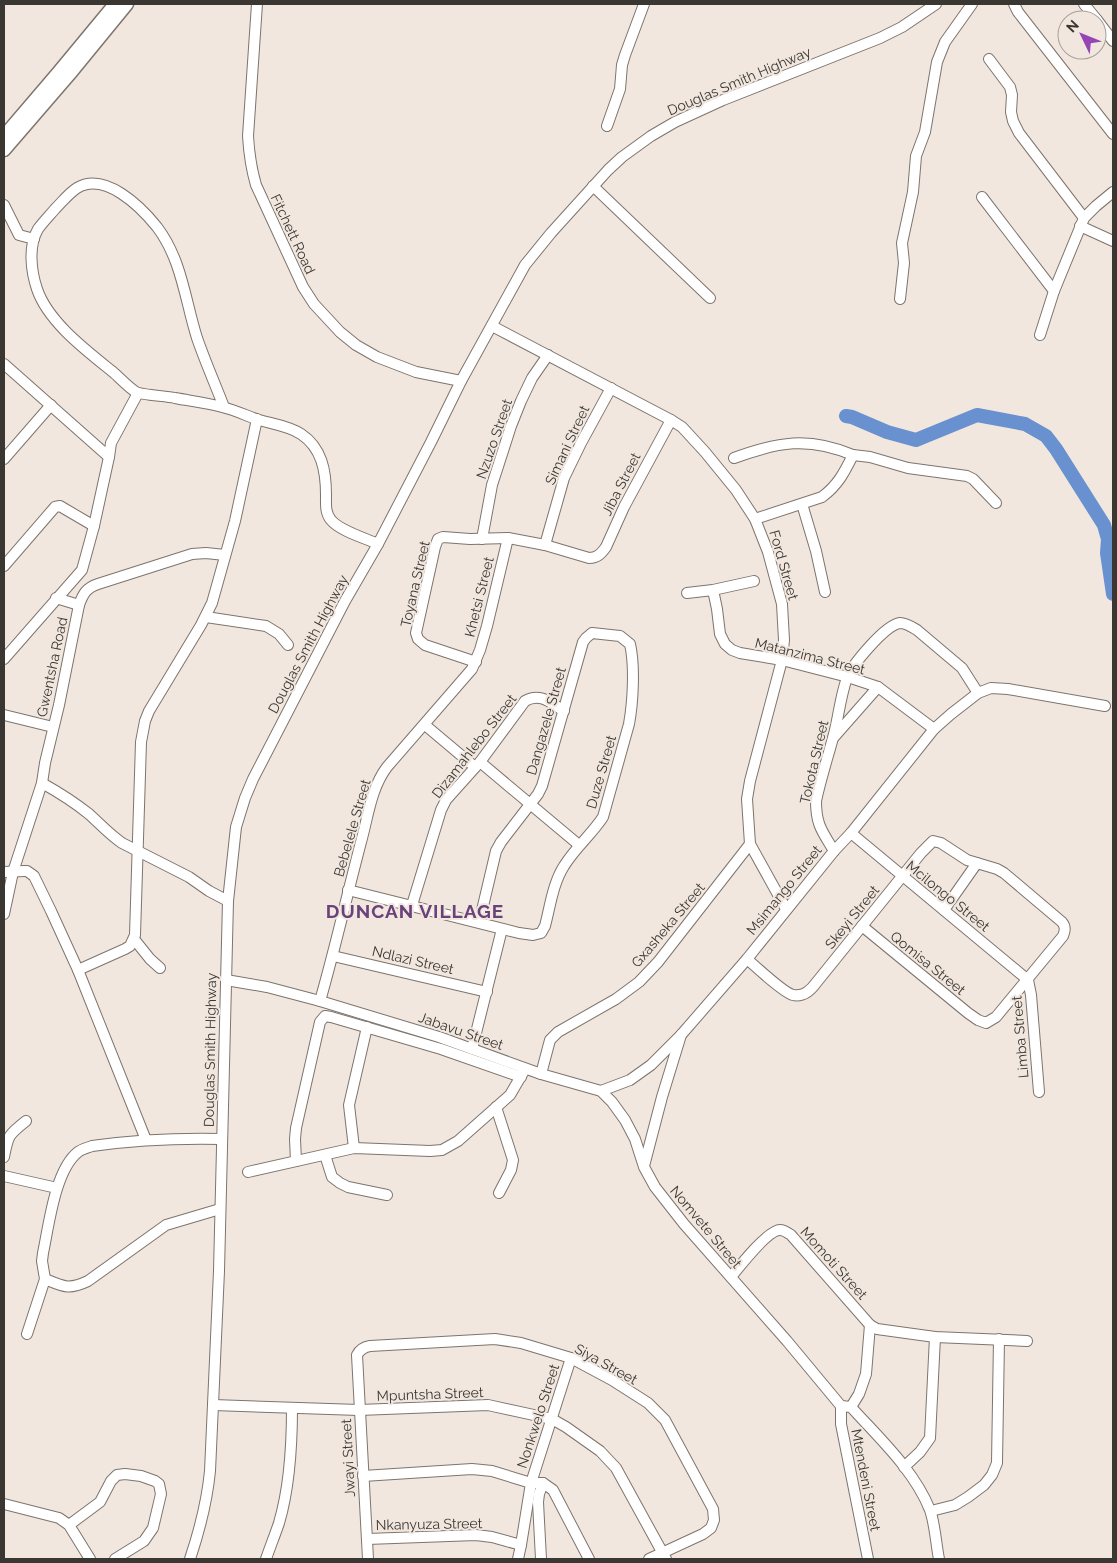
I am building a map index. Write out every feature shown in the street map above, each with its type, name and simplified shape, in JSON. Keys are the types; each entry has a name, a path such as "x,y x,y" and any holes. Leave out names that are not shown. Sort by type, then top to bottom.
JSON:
{"main road":[{"path":"4,136 115,4"},
{"path":"4,150 127,4"}],"street":[{"name":"Fitchett Road","path":"257,4 248,136 251,168 256,184 302,287 328,320 356,345 377,357 400,366 460,382"},
{"path":"607,126 620,89 622,65 625,55 644,4"},
{"name":"Douglas Smith Highway","path":"190,1559 208,1497 217,1314 228,901 234,838 245,798 253,779 345,601 378,544 460,382 525,265 568,214 608,170 651,136 674,122 880,38 902,27 936,4"},
{"path":"900,300 904,263 902,243 913,192 916,156 925,132 937,62 946,42 972,4"},
{"path":"1014,4 1018,12 1113,134"},
{"path":"989,59 1010,87 1012,95 1011,112 1019,133 1082,222 1113,241"},
{"path":"224,407 197,337 184,284 174,258 158,228 135,204 116,189 106,185 84,185 77,188 68,195 39,228 34,239 32,258 37,289 48,309 61,326 138,393 167,396 224,407 297,431 311,441 319,452 325,476 328,516 339,526 378,544"},
{"path":"591,188 710,298"},
{"path":"1040,335 1054,291 1082,222 1096,206 1113,192"},
{"path":"982,197 1054,291"},
{"path":"4,205 19,235 34,239"},
{"name":"Ford Street","path":"492,326 682,427 719,468 754,519 768,552 782,604 784,640 782,660 747,799 750,844 786,909"},
{"name":"Nzuzo Street","path":"482,538 492,485 511,426 532,378 548,355"},
{"path":"4,364 110,457"},
{"name":"Simani Street","path":"544,545 564,478 611,388"},
{"path":"4,659 82,570 110,457 110,443 138,393"},
{"path":"4,459 51,405"},
{"path":"78,970 125,950 130,946 136,935 141,742 145,721 163,685 206,617 212,603 235,521 257,419"},
{"name":"Jiba Street","path":"593,558 602,553 606,548 628,500 671,420"},
{"path":"734,458 769,446 796,442 820,444 837,448 853,455 870,456 908,468 967,476 973,479 996,503"},
{"path":"754,519 822,497 843,476 853,455"},
{"path":"802,504 825,592"},
{"path":"4,566 55,507 60,506 94,526"},
{"name":"Toyana Street","path":"476,662 425,644 418,639 416,633 438,539 443,537 470,540 508,538 593,558"},
{"name":"Khetsi Street","path":"476,662 488,626 508,538"},
{"path":"78,605 84,592 98,584 192,554 225,555"},
{"path":"687,593 713,590 754,581"},
{"name":"Matanzima Street","path":"713,590 718,609 720,634 728,647 740,653 782,660 848,677 878,687 934,729"},
{"name":"Gwentsha Road","path":"4,914 8,872 42,783 78,605 56,598"},
{"path":"206,617 266,626 279,634 288,645"},
{"path":"848,677 860,659 886,630 901,623 917,630 962,668 978,693 991,688 1008,689 1105,706"},
{"name":"Dangazele Street","path":"479,922 496,851 542,786 581,647 592,632 620,636"},
{"name":"Duze Street","path":"502,929 533,935 542,933 558,877 564,865 604,817 631,712 633,664 630,644 620,636"},
{"name":"Bebelele Street","path":"320,1001 376,785 387,767 463,681 476,662"},
{"name":"Tokota Street","path":"834,851 818,824 816,801 848,677"},
{"path":"832,739 878,687"},
{"name":"Msimango Street","path":"601,1091 630,1080 651,1065 681,1035 747,959 934,729 978,693"},
{"name":"Dizamahlebo Street","path":"412,905 440,810 446,800 477,764 525,700 531,697 538,697 564,710"},
{"name":"Gwentsha Road","path":"4,715 53,727"},
{"path":"425,725 531,804 579,845"},
{"path":"42,783 68,798 115,838 138,852 189,877 209,892 228,901"},
{"name":"Mcilongo Street","path":"851,833 1028,980"},
{"name":"Skeyi Street","path":"747,959 788,993 796,996 808,992 921,853 933,842 941,843 967,860 977,864"},
{"name":"Gxasheka Street","path":"541,1074 550,1040 553,1036 616,999 639,982 658,962 750,844"},
{"path":"944,910 977,864"},
{"name":"Limba Street","path":"977,864 997,869 1004,873 1062,922 1065,928 1063,936 1028,980 990,1022 986,1023 978,1020"},
{"path":"8,872 27,871 34,876 78,970 146,1140"},
{"path":"348,890 502,929 472,1049"},
{"name":"Qomisa Street","path":"862,926 978,1020"},
{"path":"134,939 160,968"},
{"name":"Ndlazi Street","path":"333,956 487,992"},
{"name":"Jabavu Street","path":"226,980 267,987 320,1001 439,1037 472,1049 523,1073 541,1074 601,1091"},
{"name":"Limba Street","path":"1028,980 1031,995 1038,1092"},
{"path":"248,1172 354,1148 442,1150 458,1140 510,1095 523,1073 327,1016 322,1018 320,1022 296,1128 296,1161"},
{"path":"354,1148 349,1105 368,1028"},
{"path":"644,1167 662,1097 681,1035"},
{"path":"601,1091 612,1102 636,1139 644,1167"},
{"path":"496,1107 513,1160 511,1170 499,1193"},
{"path":"4,1157 6,1142 9,1136 26,1121"},
{"path":"27,1334 45,1280 42,1253 57,1188 61,1176 76,1153 83,1148 146,1140 222,1139"},
{"path":"325,1155 332,1177 340,1184 388,1195"},
{"name":"Nomvete Street","path":"644,1167 655,1188 684,1224 787,1341 904,1467 919,1487 931,1511 939,1559"},
{"path":"4,1176 57,1188"},
{"path":"45,1280 64,1286 77,1286 88,1281 166,1225 220,1208"},
{"name":"Momoti Street","path":"731,1277 757,1246 776,1231 785,1231 791,1235 870,1325"},
{"path":"846,1406 859,1394 866,1374 870,1325 883,1330 935,1337 1027,1341"},
{"path":"904,1467 920,1452 930,1438 935,1337"},
{"name":"Siya Street","path":"357,1355 361,1349 370,1346 495,1338 522,1343 571,1358 612,1380 648,1403 665,1420 713,1509 714,1520 711,1528 665,1556"},
{"path":"931,1511 955,1505 968,1497 984,1485 992,1475 997,1464 999,1340"},
{"name":"Jwayi Street","path":"357,1355 368,1559"},
{"name":"Nonkwelo Street","path":"518,1559 531,1483 571,1358"},
{"name":"Mpuntsha Street","path":"213,1405 359,1410 488,1405 552,1419 600,1451 616,1468 665,1556"},
{"name":"Mtendeni Street","path":"846,1406 841,1424 868,1559"},
{"path":"266,1559 279,1522 286,1488 292,1438 292,1408"},
{"path":"363,1476 472,1469 492,1471 531,1483 543,1483 552,1490 590,1559"},
{"path":"69,1525 100,1502 111,1481 117,1475 141,1476 155,1481 159,1484 162,1494 153,1528 144,1541 115,1559"},
{"name":"Nonkwelo Street","path":"541,1559 538,1502 543,1483"},
{"path":"4,1504 55,1516 69,1525 90,1559"},
{"name":"Nkanyuza Street","path":"367,1539 476,1535 492,1536 521,1545"},
{"path":"649,1559 665,1556"}],"waterway":[{"path":"846,416 887,432 916,440 977,415 1025,424 1046,436 1104,525 1108,539 1107,553 1113,594"}],"district":[{"name":"DUNCAN VILLAGE","path":"415,911"}]}
